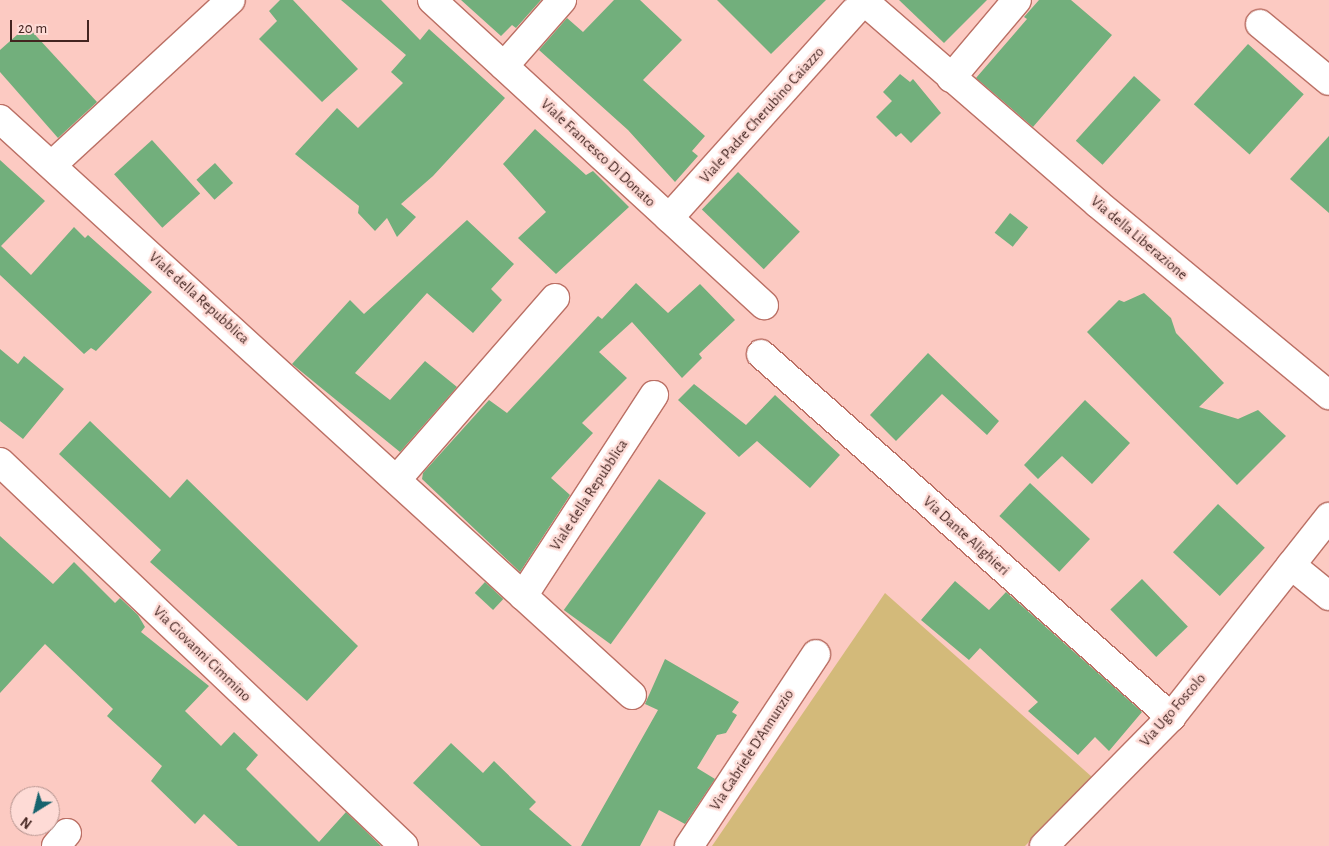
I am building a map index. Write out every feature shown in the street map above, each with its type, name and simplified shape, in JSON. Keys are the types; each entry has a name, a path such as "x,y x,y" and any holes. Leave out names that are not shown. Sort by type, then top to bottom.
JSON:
{"street":[{"path":"52,165 231,0"},
{"name":"Viale Francesco Di Donato","path":"432,0 764,305"},
{"path":"504,66 562,0"},
{"path":"951,78 1017,0"},
{"name":"Via della Liberazione","path":"860,7 951,78 1329,395"},
{"name":"Viale Padre Cherubino Caiazzo","path":"669,218 860,7"},
{"path":"1260,24 1329,80"},
{"name":"Viale della Repubblica","path":"0,119 398,478 523,596 632,695"},
{"path":"398,478 555,298"},
{"name":"Via Dante Alighieri","path":"761,354 1171,718"},
{"name":"Viale della Repubblica","path":"523,596 654,395"},
{"name":"Via Giovanni Cimmino","path":"0,462 404,846"},
{"name":"Via Ugo Foscolo","path":"1044,846 1171,718 1329,517"},
{"path":"1291,565 1329,596"},
{"name":"Via Gabriele D'Annunzio","path":"688,846 816,654"}],"shaded area":[{"path":"885,593 1092,777 1025,846 712,846"}],"building":[{"path":"280,0 293,0 358,69 322,102 259,39 277,21 269,11"},
{"path":"341,0 381,0 420,40 429,29 505,98 433,176 401,204 416,217 397,237 387,218 375,231 358,213 359,206 295,154 337,108 358,128 403,83 391,72 406,55"},
{"path":"461,0 541,0 516,28 512,25 501,36"},
{"path":"614,0 640,0 682,40 643,80 705,136 692,151 698,156 675,182 628,130 539,50 567,18 583,32"},
{"path":"717,0 826,0 771,54"},
{"path":"899,0 987,0 944,43"},
{"path":"1039,0 1071,0 1112,35 1033,127 976,78 1027,19 1024,17"},
{"path":"27,26 97,102 58,138 0,72 0,50"},
{"path":"1248,44 1304,94 1250,154 1194,104"},
{"path":"900,74 910,82 913,79 941,113 911,143 901,133 896,137 876,117 892,101 883,92"},
{"path":"1134,76 1161,100 1103,165 1076,141"},
{"path":"535,129 586,175 593,171 629,207 556,274 518,238 546,212 503,164"},
{"path":"1329,136 1329,213 1290,179"},
{"path":"152,140 200,194 162,228 114,174"},
{"path":"0,160 45,201 1,246 31,275 74,227 85,238 88,235 152,292 96,351 91,348 84,354 0,275"},
{"path":"215,163 233,183 214,200 196,180"},
{"path":"738,172 800,232 764,269 702,209"},
{"path":"1010,213 1028,227 1013,247 995,233"},
{"path":"467,220 514,264 491,289 502,300 473,333 427,293 355,373 390,400 425,361 457,387 400,452 292,364 350,300 364,314"},
{"path":"636,283 668,313 700,284 735,320 699,354 702,358 682,378 632,322 599,352 627,378 582,423 593,433 551,478 570,495 520,572 422,479 423,473 489,400 507,413 598,316 602,319"},
{"path":"1144,293 1171,318 1176,333 1224,383 1199,407 1238,419 1258,410 1286,436 1237,485 1087,332 1119,300 1124,302"},
{"path":"0,349 18,364 24,356 64,389 23,439 0,421"},
{"path":"928,353 999,421 987,435 942,394 896,441 870,415"},
{"path":"694,384 746,425 775,395 840,455 810,488 757,441 739,457 678,400"},
{"path":"1085,400 1130,443 1092,484 1062,456 1038,479 1024,465"},
{"path":"90,421 170,498 187,479 358,646 307,701 150,562 161,550 59,454"},
{"path":"659,479 706,513 611,644 564,610"},
{"path":"1030,483 1090,539 1059,572 999,516"},
{"path":"1218,504 1265,548 1220,596 1173,552"},
{"path":"0,536 53,584 74,562 115,603 120,598 138,615 145,627 141,632 209,686 185,711 221,746 234,732 258,755 246,769 319,842 346,812 381,846 238,846 204,814 195,824 151,781 162,766 107,716 113,709 45,644 0,693"},
{"path":"1142,579 1188,626 1156,657 1110,610"},
{"path":"955,581 989,610 1006,592 1142,712 1109,751 1095,737 1078,755 1028,711 1038,702 980,648 969,660 921,620"},
{"path":"485,582 503,599 493,610 475,593"},
{"path":"665,659 739,702 732,712 737,715 726,733 717,735 697,768 715,779 685,824 659,810 640,846 581,846 658,710 645,704"},
{"path":"451,743 483,773 494,761 536,802 529,809 572,846 481,846 413,783"}]}
